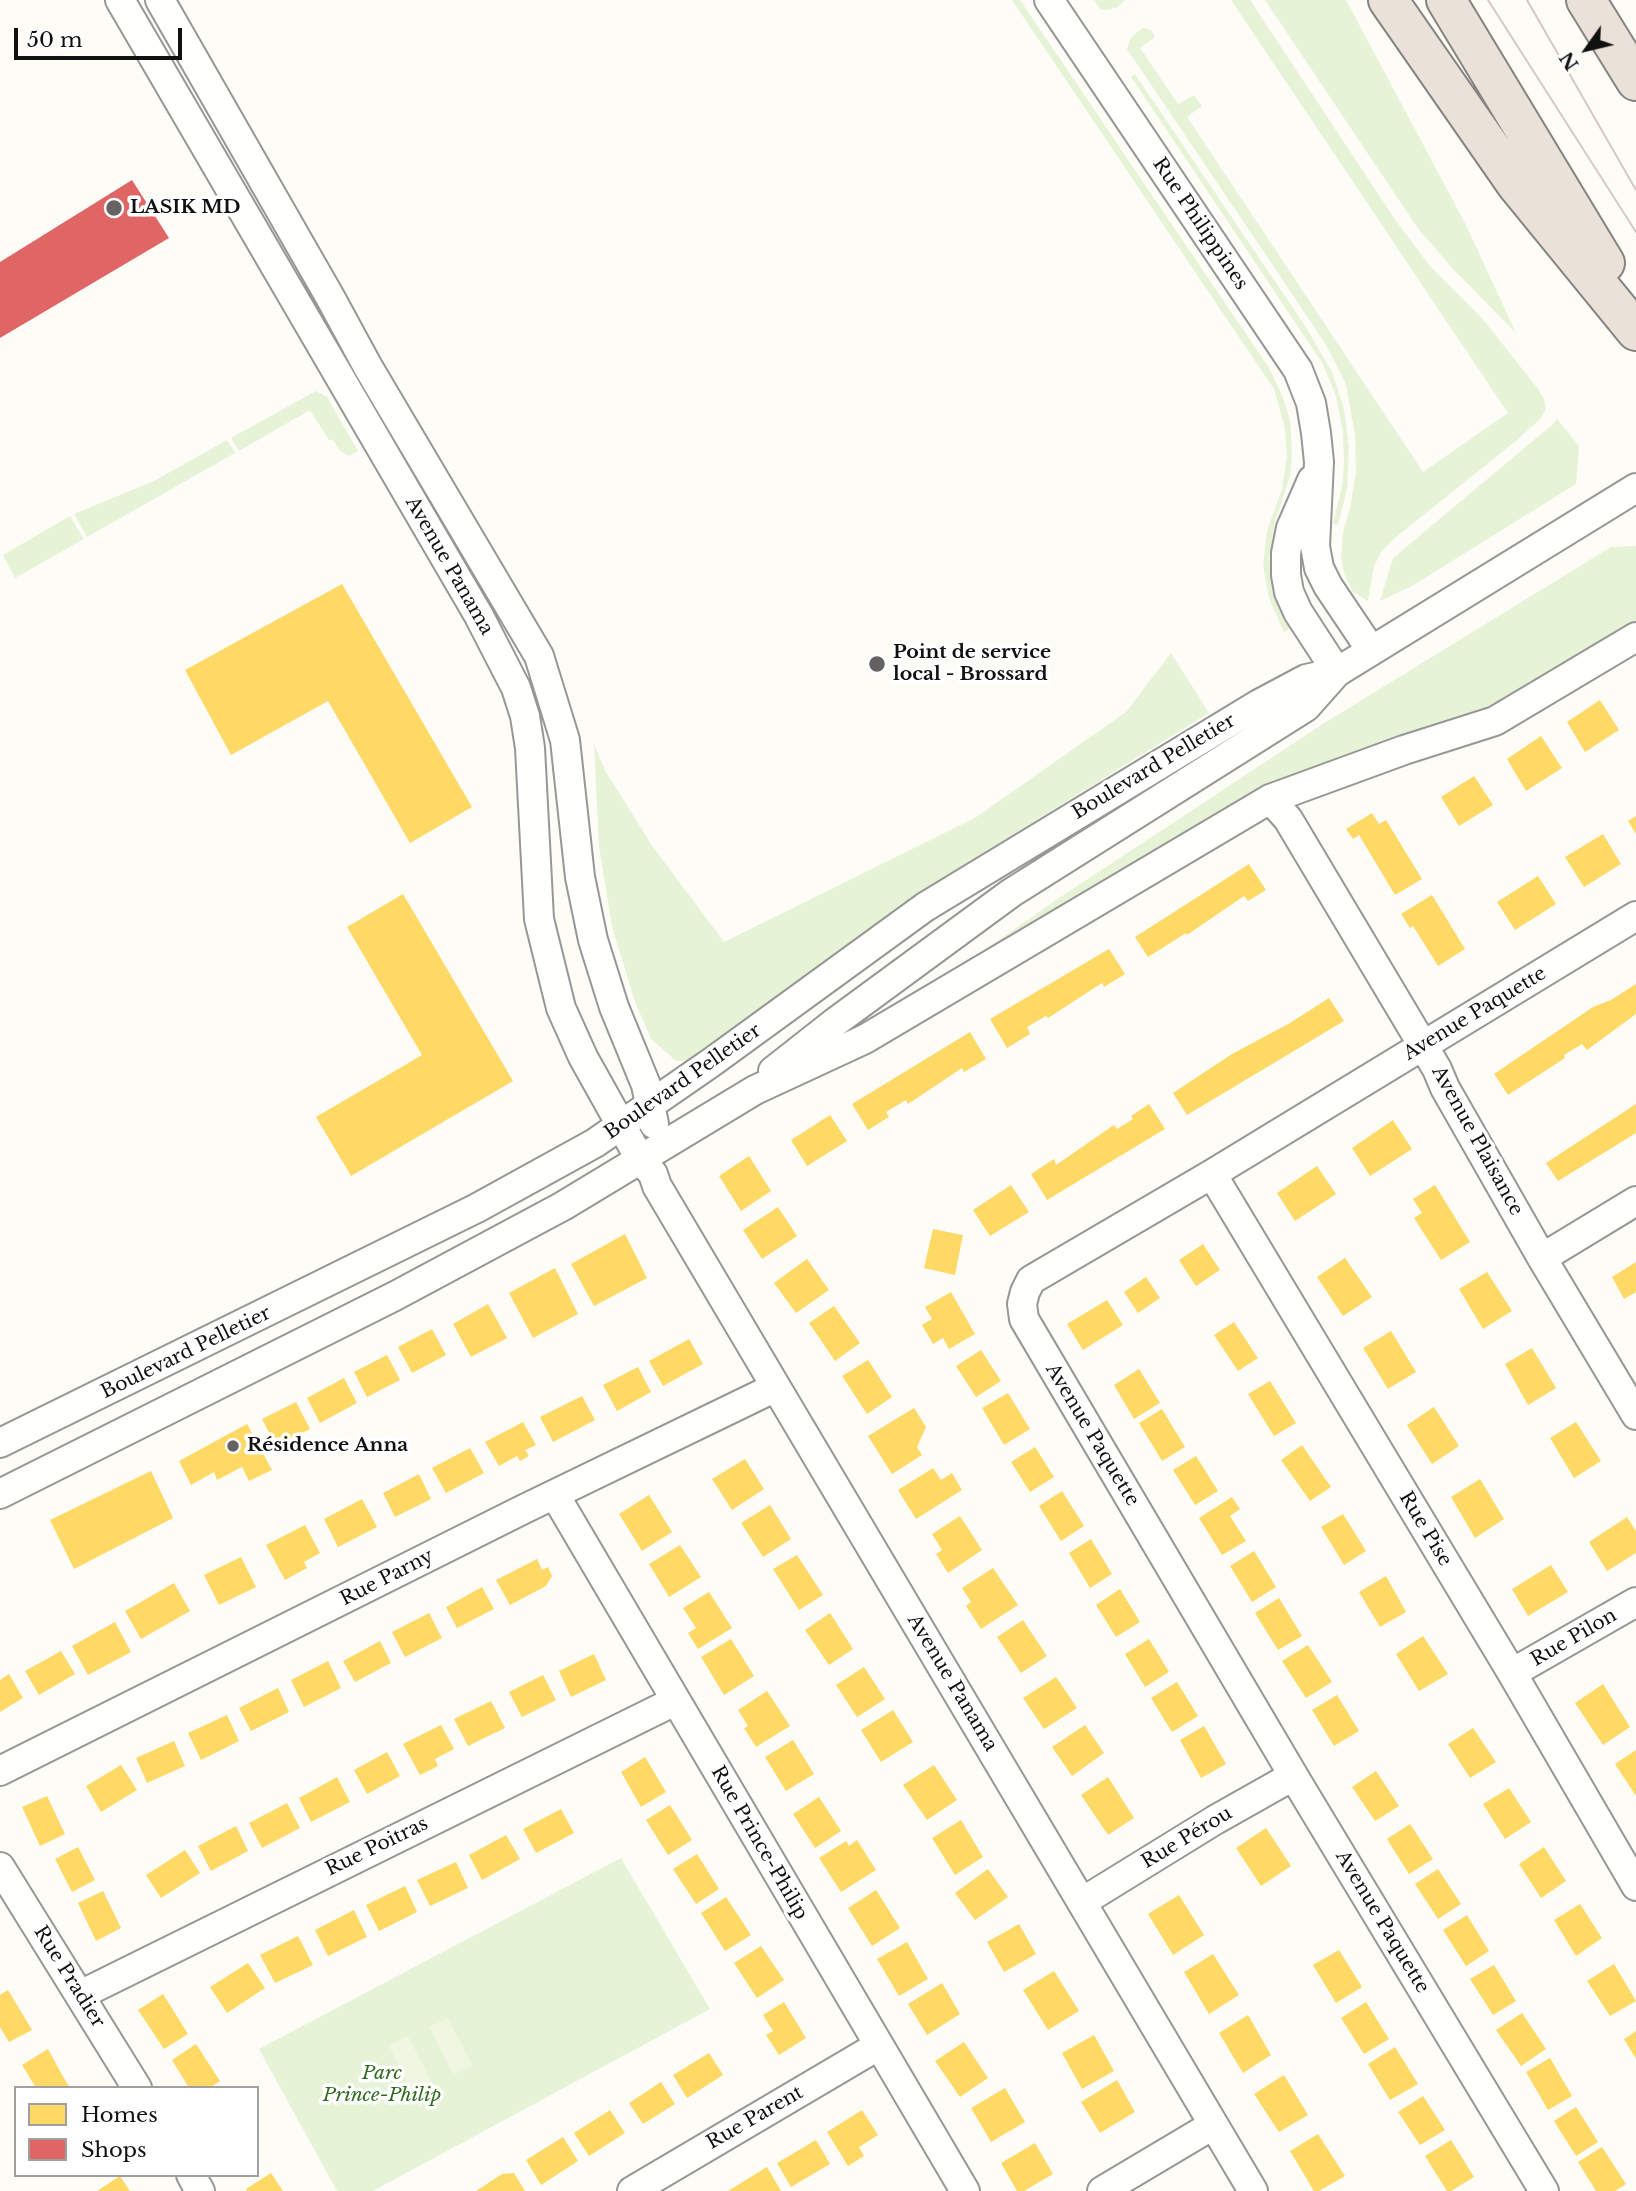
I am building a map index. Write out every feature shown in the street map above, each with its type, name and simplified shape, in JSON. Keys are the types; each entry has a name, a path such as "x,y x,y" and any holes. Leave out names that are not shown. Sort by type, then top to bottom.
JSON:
{"highway":[{"path":"1388,0 1516,184 1636,331"},
{"path":"1446,0 1636,316"},
{"path":"1586,0 1636,82"}],"street":[{"name":"Avenue Panama","path":"120,0 479,616 516,688 525,716 530,748 539,919 545,947 568,1025 621,1126 651,1161"},
{"name":"Avenue Panama","path":"160,0 368,367 539,656 565,740 580,877 593,940 614,1007 646,1085 650,1107 651,1161 657,1186 1253,2191"},
{"name":"Rue Philippines","path":"1049,0 1298,370 1311,403 1317,433 1319,462 1315,545 1320,568 1333,594 1371,650"},
{"name":"Rue Philippines","path":"1319,462 1291,528 1286,553 1286,575 1289,592 1298,612 1337,672"},
{"name":"Boulevard Pelletier","path":"0,1494 395,1296 651,1161 1011,893 1306,708 1337,672 1636,488"},
{"name":"Boulevard Pelletier","path":"731,1104 755,1090 865,1039 1270,799 1404,750 1495,721 1636,637"},
{"name":"Boulevard Pelletier","path":"0,1443 477,1208 621,1126 925,906 1259,704 1306,679 1337,672"},
{"name":"Avenue Plaisance","path":"1270,799 1288,819 1423,1046 1542,1258 1636,1415"},
{"name":"Avenue Paquette","path":"1544,2191 1293,1776 1024,1320 1022,1304 1031,1280 1212,1174 1636,916"},
{"name":"Rue Pise","path":"1212,1174 1512,1673 1636,1886"},
{"path":"1542,1258 1636,1201"},
{"name":"Rue Parny","path":"0,1771 775,1387"},
{"name":"Rue Prince-Philip","path":"555,1495 965,2191"},
{"name":"Rue Pilon","path":"1512,1673 1636,1602"},
{"name":"Rue Poitras","path":"80,1995 675,1701"},
{"name":"Rue Pérou","path":"1082,1902 1215,1820 1293,1776"},
{"name":"Rue Pradier","path":"0,1867 136,2086"},
{"name":"Rue Parent","path":"632,2191 878,2046"},
{"path":"1102,2191 1213,2125"}],"green space":[{"path":"1012,0 1020,0 1269,368 1282,395 1290,420 1290,476 1275,522 1269,558 1274,595 1290,628 1284,632 1269,598 1263,566 1267,531 1282,489 1287,456 1285,428 1274,389"},
{"path":"1094,0 1125,0 1118,7 1101,10"},
{"path":"1231,0 1250,0 1396,221 1430,266 1482,318 1544,399 1546,409 1540,419 1382,551 1374,566 1368,601 1353,592 1345,576 1341,558 1343,532 1356,472 1355,435 1346,384 1325,343 1127,49 1130,39 1137,32 1143,28 1151,30 1155,37 1140,48 1178,104 1194,95 1202,106 1187,117 1423,472 1508,413"},
{"path":"1265,0 1346,0 1465,223 1516,333 1452,268 1417,227"},
{"path":"1135,74 1305,326 1332,372 1344,409 1349,448 1347,489 1338,525 1333,524 1342,486 1343,432 1336,396 1323,364 1131,77"},
{"path":"316,391 327,397 358,451 349,456 340,451 333,440 329,440 310,410 239,451 231,438"},
{"path":"1557,419 1579,446 1576,484 1412,586 1380,601 1393,558"},
{"path":"227,440 235,453 87,537 74,514 154,481"},
{"path":"70,516 84,539 15,578 3,555"},
{"path":"1636,546 1636,621 1585,654 1488,714 1267,786 1086,891 922,997 920,995 1056,900 1326,722 1611,547"},
{"path":"1171,653 1209,713 930,886 689,1061 676,1061 651,1039 635,1002 612,927 599,846 594,744 606,772 653,847 724,942 975,818 1126,712"},
{"name":"Parc Prince-Philip","path":"621,1858 710,2009 373,2191 337,2191 259,2049"},
{"path":"448,2018 472,2065 454,2075 429,2027"},
{"path":"408,2036 433,2085 414,2095 389,2046"}],"building: Homes":[{"path":"342,584 472,807 410,843 328,701 231,755 185,670"},
{"path":"1600,700 1619,730 1585,752 1567,722"},
{"path":"1541,736 1562,768 1526,791 1507,759"},
{"path":"1474,776 1493,805 1459,826 1441,797"},
{"path":"1372,813 1379,824 1386,820 1422,879 1395,895 1359,835 1353,839 1346,829"},
{"path":"1636,816 1636,834 1628,821"},
{"path":"1603,834 1621,864 1584,887 1565,857"},
{"path":"1249,864 1266,890 1248,901 1244,896 1187,935 1186,933 1148,957 1135,937"},
{"path":"1538,876 1556,904 1515,930 1497,902"},
{"path":"403,894 513,1081 351,1176 316,1117 422,1055 347,927"},
{"path":"1432,895 1465,949 1438,966 1413,926 1410,928 1401,914"},
{"path":"1109,949 1125,974 1104,987 1102,983 1048,1018 1046,1016 1027,1027 1030,1034 1007,1048 990,1019"},
{"path":"1636,984 1636,1014 1587,1050 1582,1044 1508,1095 1494,1074 1593,1007 1611,1000"},
{"path":"1329,998 1344,1021 1187,1115 1173,1093 1232,1054 1290,1023"},
{"path":"970,1032 986,1059 964,1072 962,1068 908,1104 906,1100 886,1112 889,1117 868,1130 852,1104"},
{"path":"1149,1104 1165,1129 1047,1200 1031,1174 1054,1159 1056,1165 1114,1125 1117,1129"},
{"path":"1636,1104 1636,1133 1558,1181 1546,1163"},
{"path":"830,1115 847,1141 807,1166 791,1140"},
{"path":"1393,1120 1412,1149 1370,1176 1352,1148"},
{"path":"749,1156 771,1191 741,1211 719,1176"},
{"path":"1317,1166 1336,1194 1295,1221 1277,1193"},
{"path":"1011,1185 1029,1212 990,1236 973,1210"},
{"path":"1435,1185 1470,1242 1441,1260 1414,1218 1422,1213 1413,1199"},
{"path":"778,1207 797,1236 762,1259 743,1230"},
{"path":"933,1229 963,1235 955,1275 924,1268"},
{"path":"625,1234 647,1278 594,1306 571,1264"},
{"path":"1203,1244 1220,1270 1196,1286 1179,1260"},
{"path":"1345,1258 1372,1297 1343,1316 1317,1277"},
{"path":"807,1259 829,1290 796,1313 774,1283"},
{"path":"1636,1262 1636,1292 1624,1299 1612,1277"},
{"path":"555,1268 578,1314 533,1338 509,1293"},
{"path":"1487,1272 1512,1311 1483,1329 1459,1289"},
{"path":"1146,1277 1160,1298 1138,1313 1124,1292"},
{"path":"951,1292 975,1334 949,1349 943,1338 933,1344 922,1325 932,1319 925,1307"},
{"path":"1107,1300 1123,1325 1083,1350 1067,1324"},
{"path":"488,1304 507,1338 471,1357 453,1324"},
{"path":"834,1306 860,1343 835,1361 809,1323"},
{"path":"1234,1322 1258,1358 1238,1371 1214,1335"},
{"path":"432,1329 446,1355 412,1373 398,1347"},
{"path":"1391,1331 1416,1372 1388,1389 1363,1348"},
{"path":"689,1339 703,1364 663,1386 649,1361"},
{"path":"1532,1348 1556,1388 1528,1405 1505,1364"},
{"path":"981,1350 1001,1381 976,1397 956,1366"},
{"path":"387,1355 400,1380 367,1397 354,1372"},
{"path":"868,1360 892,1397 867,1414 842,1376"},
{"path":"638,1367 651,1392 617,1411 603,1385"},
{"path":"1139,1369 1160,1403 1134,1419 1114,1385"},
{"path":"344,1378 357,1403 320,1423 307,1398"},
{"path":"1270,1381 1296,1423 1274,1436 1248,1394"},
{"path":"1008,1393 1030,1429 1004,1445 982,1408"},
{"path":"582,1396 595,1420 553,1442 540,1417"},
{"path":"296,1402 310,1429 276,1446 262,1419"},
{"path":"1434,1407 1459,1446 1432,1464 1407,1425"},
{"path":"914,1408 926,1427 917,1447 922,1455 892,1474 868,1436"},
{"path":"1162,1409 1185,1447 1162,1461 1139,1423"},
{"path":"523,1422 536,1445 525,1450 529,1456 520,1461 517,1456 499,1466 485,1442"},
{"path":"1576,1422 1601,1461 1574,1478 1550,1438"},
{"name":"Résidence Anna","path":"247,1424 272,1470 249,1481 242,1467 217,1480 214,1472 191,1485 179,1461"},
{"path":"1302,1445 1331,1487 1310,1501 1281,1460"},
{"path":"1035,1447 1054,1477 1030,1492 1011,1462"},
{"path":"470,1448 484,1473 446,1493 432,1468"},
{"path":"1196,1456 1218,1491 1195,1505 1173,1470"},
{"path":"745,1459 764,1489 732,1510 712,1479"},
{"path":"933,1468 941,1480 952,1473 962,1490 916,1519 898,1490"},
{"path":"151,1471 173,1518 74,1569 50,1520"},
{"path":"419,1474 431,1499 395,1517 383,1493"},
{"path":"1480,1479 1504,1519 1475,1538 1451,1497"},
{"path":"1062,1491 1084,1526 1061,1541 1039,1506"},
{"path":"649,1495 672,1532 642,1551 619,1514"},
{"path":"1232,1497 1240,1509 1230,1516 1246,1541 1222,1555 1199,1518"},
{"path":"362,1499 377,1527 338,1547 324,1519"},
{"path":"770,1505 791,1539 763,1557 741,1523"},
{"path":"1343,1514 1366,1551 1344,1565 1321,1527"},
{"path":"960,1516 982,1550 948,1573 936,1554 942,1550 932,1534"},
{"path":"1627,1517 1636,1531 1636,1553 1607,1571 1589,1542"},
{"path":"305,1525 320,1553 304,1562 307,1568 285,1580 266,1545"},
{"path":"1091,1539 1112,1574 1090,1588 1069,1553"},
{"path":"680,1545 701,1577 669,1597 649,1564"},
{"path":"1254,1551 1276,1587 1252,1602 1230,1566"},
{"path":"797,1555 823,1595 799,1610 773,1569"},
{"path":"241,1557 256,1587 219,1605 204,1575"},
{"path":"537,1559 542,1570 548,1567 552,1576 546,1586 510,1605 496,1580"},
{"path":"1551,1565 1568,1592 1528,1616 1512,1589"},
{"path":"993,1568 1018,1605 981,1629 966,1606 971,1602 962,1588"},
{"path":"1386,1576 1406,1612 1380,1627 1359,1592"},
{"path":"174,1583 190,1611 141,1639 125,1611"},
{"path":"482,1587 494,1609 457,1628 446,1607"},
{"path":"1120,1589 1140,1622 1116,1637 1096,1605"},
{"path":"709,1592 732,1628 698,1649 688,1633 696,1628 683,1608"},
{"path":"1279,1598 1302,1636 1278,1650 1255,1613"},
{"path":"429,1613 442,1638 405,1657 392,1632"},
{"path":"830,1613 853,1649 829,1665 805,1630"},
{"path":"1023,1620 1047,1656 1021,1673 997,1637"},
{"path":"115,1622 131,1652 88,1675 72,1646"},
{"path":"1423,1636 1448,1674 1419,1691 1396,1654"},
{"path":"731,1639 754,1676 724,1695 701,1657"},
{"path":"1149,1639 1169,1672 1145,1687 1125,1654"},
{"path":"380,1641 391,1663 355,1682 343,1661"},
{"path":"1308,1645 1332,1682 1306,1698 1282,1661"},
{"path":"61,1651 75,1674 39,1695 25,1671"},
{"path":"594,1654 606,1680 571,1697 559,1671"},
{"path":"328,1661 341,1688 304,1707 291,1680"},
{"path":"864,1667 885,1699 857,1717 836,1685"},
{"path":"9,1674 23,1698 0,1712 0,1680"},
{"path":"543,1675 556,1700 522,1717 509,1692"},
{"path":"1056,1677 1077,1708 1044,1729 1023,1698"},
{"path":"1177,1682 1198,1716 1172,1732 1151,1698"},
{"path":"1603,1684 1630,1727 1603,1745 1575,1703"},
{"path":"278,1688 289,1712 251,1731 239,1708"},
{"path":"767,1691 790,1726 756,1747 744,1728 748,1726 738,1710"},
{"path":"1337,1695 1359,1731 1334,1746 1312,1710"},
{"path":"491,1701 505,1728 468,1746 454,1719"},
{"path":"893,1710 913,1742 881,1762 861,1730"},
{"path":"227,1715 239,1741 201,1760 188,1733"},
{"path":"441,1725 454,1749 435,1759 438,1766 420,1775 403,1744"},
{"path":"1085,1725 1104,1753 1072,1776 1052,1747"},
{"path":"1204,1726 1226,1764 1201,1778 1180,1740"},
{"path":"1473,1728 1496,1762 1470,1778 1448,1744"},
{"path":"793,1740 814,1774 786,1791 765,1757"},
{"path":"174,1741 185,1766 147,1783 136,1758"},
{"path":"1636,1750 1636,1796 1615,1764"},
{"path":"387,1752 400,1776 367,1794 354,1770"},
{"path":"645,1757 666,1792 641,1807 621,1772"},
{"path":"121,1765 137,1790 101,1812 86,1786"},
{"path":"934,1765 957,1800 927,1820 903,1785"},
{"path":"1376,1771 1399,1806 1375,1821 1352,1787"},
{"path":"337,1777 350,1802 311,1822 299,1798"},
{"path":"1108,1777 1134,1818 1108,1835 1081,1795"},
{"path":"1509,1788 1531,1822 1505,1839 1483,1804"},
{"path":"47,1796 65,1834 40,1846 22,1807"},
{"path":"819,1797 841,1831 815,1848 793,1814"},
{"path":"287,1803 300,1828 262,1848 249,1823"},
{"path":"670,1805 692,1840 668,1855 646,1820"},
{"path":"561,1809 574,1833 536,1853 523,1829"},
{"path":"961,1820 983,1857 955,1875 932,1838"},
{"path":"1410,1824 1433,1859 1409,1874 1387,1839"},
{"path":"236,1826 248,1851 211,1871 198,1846"},
{"path":"1266,1828 1291,1866 1261,1886 1236,1848"},
{"path":"506,1835 520,1859 482,1880 469,1855"},
{"path":"857,1840 876,1870 841,1892 819,1858 846,1841 849,1846"},
{"path":"78,1847 95,1880 72,1892 55,1859"},
{"path":"1544,1847 1566,1881 1541,1898 1519,1864"},
{"path":"185,1850 200,1873 161,1898 146,1875"},
{"path":"697,1854 719,1889 696,1904 673,1869"},
{"path":"456,1862 468,1888 430,1906 417,1880"},
{"path":"988,1869 1008,1897 975,1920 955,1893"},
{"path":"1438,1869 1461,1904 1438,1919 1415,1884"},
{"path":"405,1886 417,1912 379,1931 366,1905"},
{"path":"876,1890 900,1928 872,1946 848,1908"},
{"path":"103,1891 121,1928 96,1941 78,1903"},
{"path":"1179,1895 1204,1935 1173,1955 1148,1914"},
{"path":"726,1897 751,1935 725,1951 701,1913"},
{"path":"1580,1904 1602,1938 1576,1956 1554,1920"},
{"path":"354,1910 367,1937 328,1956 315,1930"},
{"path":"1467,1915 1489,1951 1466,1966 1443,1930"},
{"path":"1019,1924 1036,1954 1004,1972 987,1942"},
{"path":"298,1936 313,1965 275,1983 260,1955"},
{"path":"907,1942 928,1979 899,1996 877,1959"},
{"path":"761,1946 784,1980 757,1998 734,1963"},
{"path":"1339,1950 1362,1987 1336,2003 1313,1965"},
{"path":"1213,1954 1239,1995 1209,2014 1184,1972"},
{"path":"248,1963 265,1988 227,2013 210,1987"},
{"path":"1614,1964 1636,2001 1610,2016 1587,1981"},
{"path":"1494,1965 1516,2001 1493,2015 1470,1979"},
{"path":"1054,1971 1079,2011 1048,2030 1023,1990"},
{"path":"942,1983 960,2014 927,2035 908,2004"},
{"path":"8,1990 32,2030 9,2042 0,2027 0,1995"},
{"path":"163,1994 188,2034 164,2049 138,2010"},
{"path":"784,2002 806,2038 779,2055 766,2035 773,2031 763,2015"},
{"path":"1366,2002 1389,2039 1364,2054 1341,2018"},
{"path":"1522,2013 1546,2049 1521,2066 1496,2030"},
{"path":"1248,2015 1271,2055 1243,2073 1219,2033"},
{"path":"1636,2031 1636,2059 1624,2039"},
{"path":"1094,2035 1114,2071 1082,2089 1062,2053"},
{"path":"964,2042 988,2078 960,2097 935,2061"},
{"path":"196,2044 220,2081 213,2086 188,2086 172,2060"},
{"path":"1395,2047 1418,2084 1390,2100 1368,2064"},
{"path":"48,2049 69,2086 35,2086 22,2065"},
{"path":"709,2053 723,2075 687,2098 673,2075"},
{"path":"1550,2058 1572,2096 1548,2110 1526,2072"},
{"path":"1284,2075 1308,2115 1279,2132 1254,2094"},
{"path":"1117,2080 1135,2112 1100,2133 1081,2102"},
{"path":"661,2082 675,2104 643,2124 629,2103"},
{"path":"1005,2088 1025,2122 991,2142 971,2108"},
{"path":"1423,2096 1445,2130 1420,2145 1398,2112"},
{"path":"1576,2107 1598,2142 1576,2156 1554,2121"},
{"path":"610,2110 625,2133 589,2156 574,2133"},
{"path":"862,2110 878,2135 859,2147 864,2156 848,2166 827,2132"},
{"path":"1318,2134 1345,2176 1319,2191 1314,2191 1290,2151"},
{"path":"563,2137 578,2161 541,2185 526,2160"},
{"path":"816,2140 830,2164 791,2187 777,2163"},
{"path":"1451,2140 1474,2177 1447,2191 1425,2156"},
{"path":"1035,2143 1053,2174 1024,2191 1017,2191 1001,2163"},
{"path":"1602,2147 1626,2184 1615,2191 1596,2191 1578,2162"},
{"path":"767,2167 781,2191 728,2191"},
{"path":"271,2173 283,2191 247,2191 246,2189"},
{"path":"514,2173 525,2191 476,2191 502,2174"},
{"path":"121,2177 130,2191 97,2191"}],"building: Shops":[{"path":"132,180 169,238 0,338 0,262"}],"tram line":[{"path":"1488,0 1636,232"},
{"path":"1527,0 1636,190"}],"place":[{"name":"LASIK MD","path":"114,208"},
{"name":"Point de service local - Brossard","path":"877,664"},
{"name":"Résidence Anna","path":"233,1446"}]}
